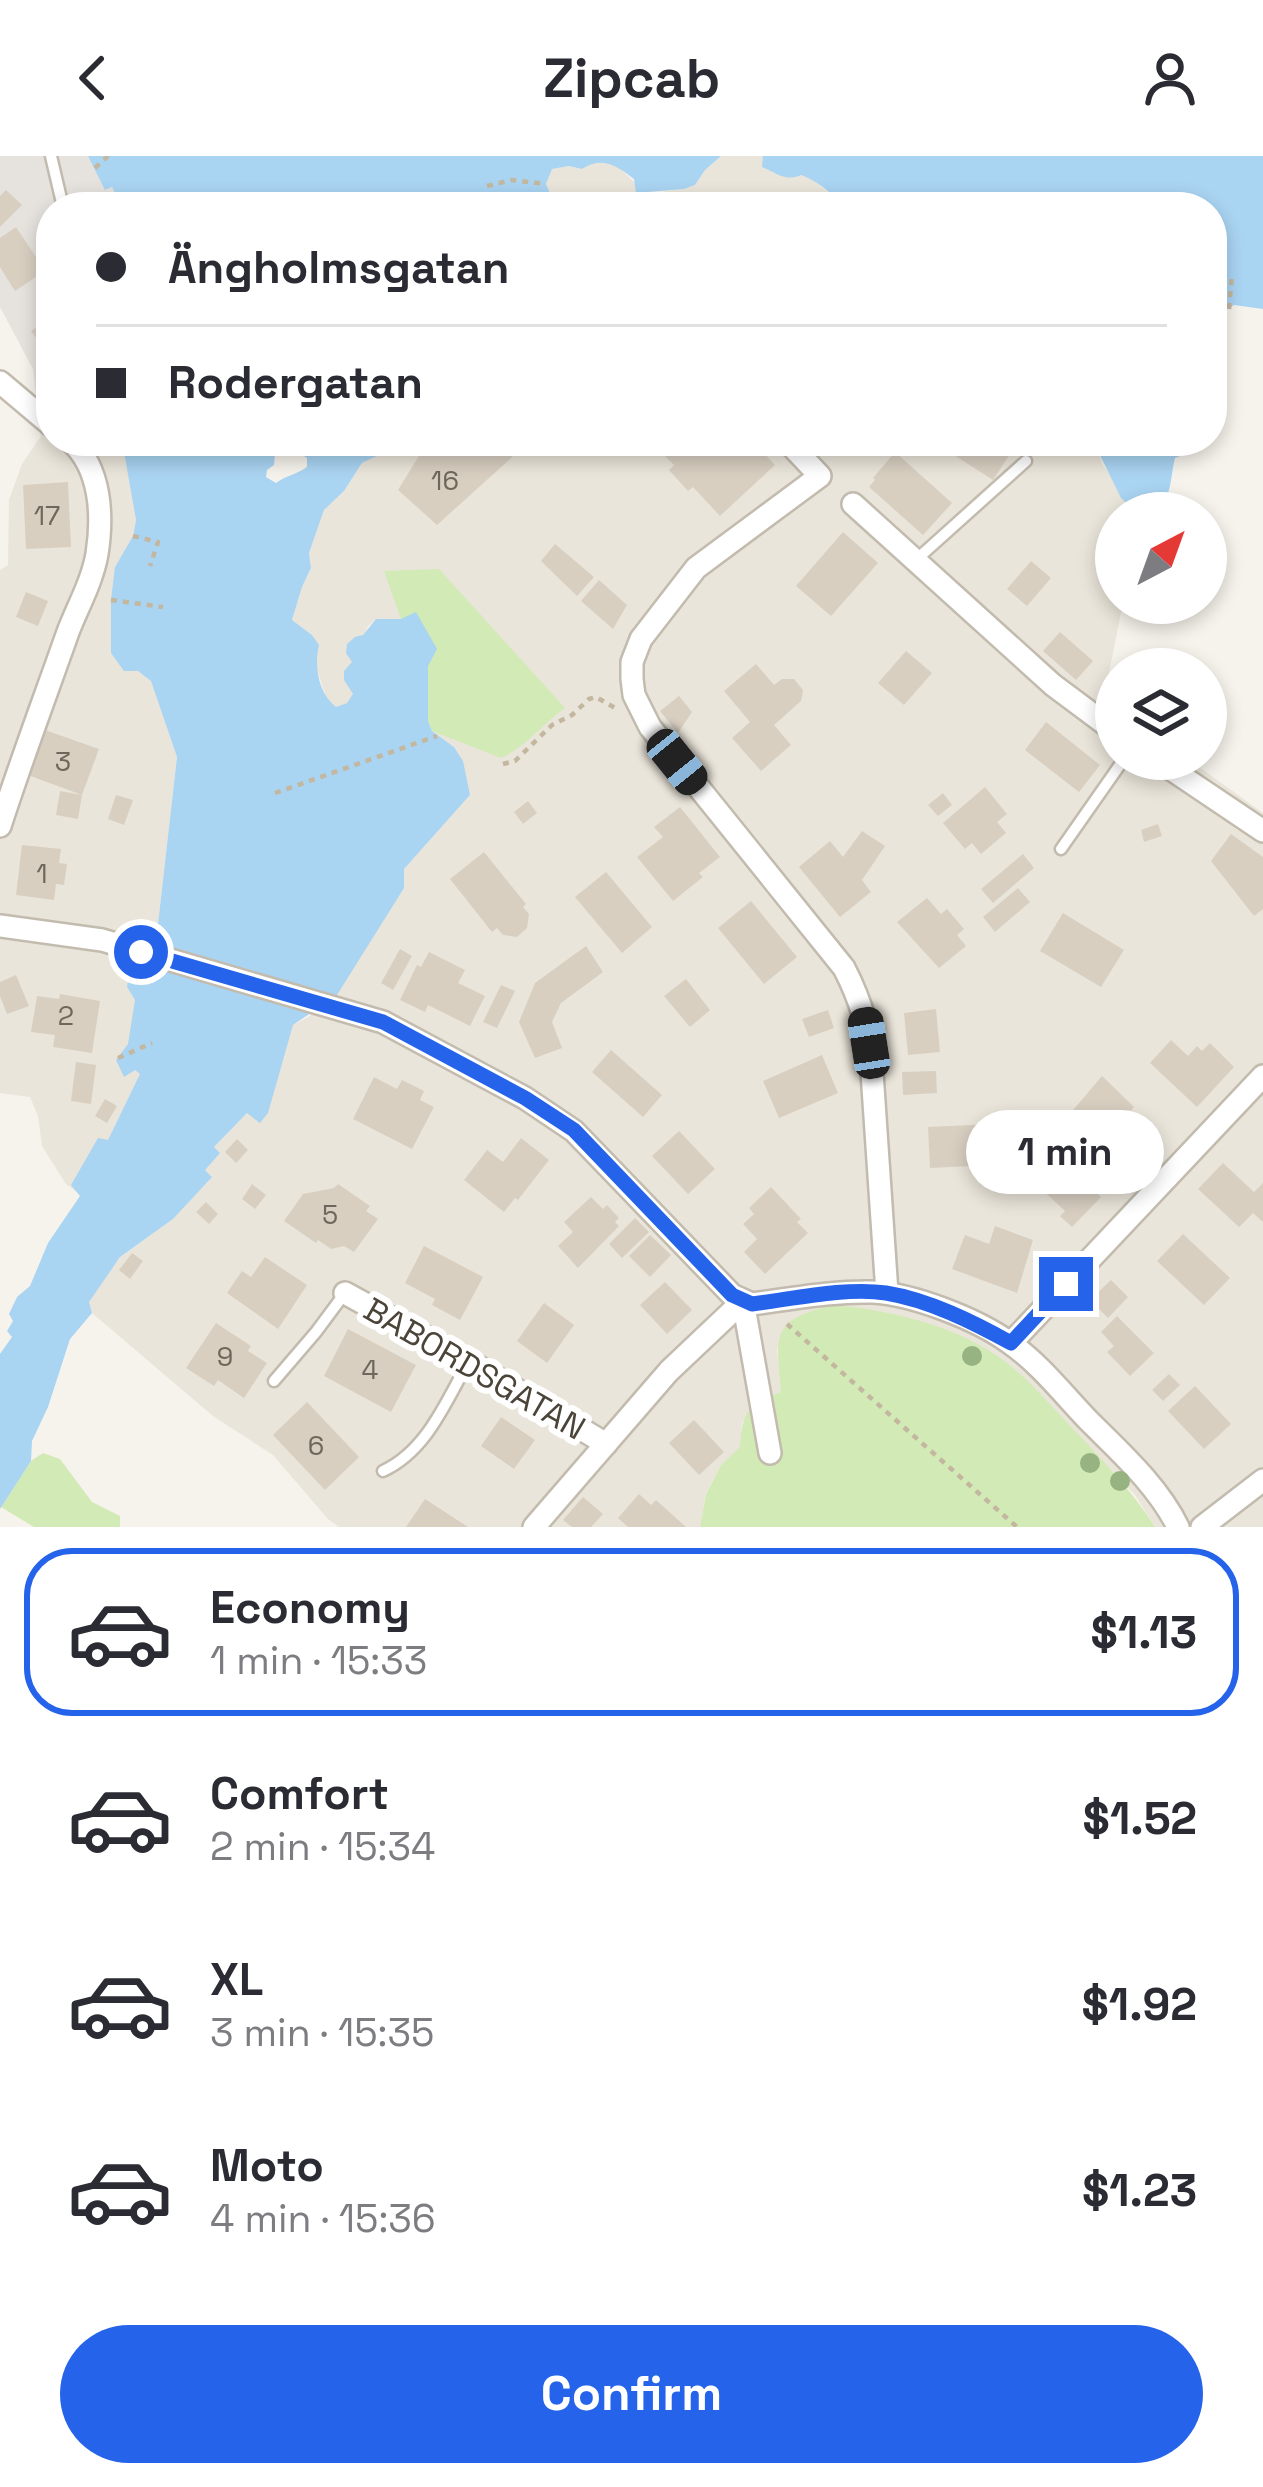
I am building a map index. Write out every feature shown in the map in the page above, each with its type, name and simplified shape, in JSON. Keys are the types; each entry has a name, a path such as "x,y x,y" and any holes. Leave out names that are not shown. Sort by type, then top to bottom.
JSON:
{"street":[{"path":"0,382 36,412"},
{"path":"0,826 91,578 99,514 90,456"},
{"path":"801,456 820,476 696,568 641,639 632,662 634,695 650,727 844,968 855,989 869,1043 886,1293"},
{"path":"853,504 1053,685 1095,716"},
{"path":"1187,780 1263,831"},
{"path":"0,926 102,940 383,1022 574,1130 732,1295 753,1302 886,1293 958,1316 1011,1343 1154,1490 1178,1527"},
{"path":"1011,1343 1263,1076"},
{"name":"BABORDSGATAN","path":"345,1292 469,1360 606,1444"},
{"path":"534,1527 669,1371 753,1302"},
{"path":"753,1302 770,1453"},
{"path":"1202,1527 1263,1480"}],"lane":[{"path":"51,156 59,192"},
{"path":"915,561 1026,461"},
{"path":"1061,849 1109,780"},
{"path":"274,1381 345,1292"},
{"path":"383,1471 413,1452 427,1435 469,1360"}],"path":[{"path":"95,168 108,156"},
{"path":"487,186 512,180 546,184"},
{"path":"1228,309 1232,274"},
{"path":"134,536 158,542 150,566"},
{"path":"111,600 163,607"},
{"path":"503,764 515,761 552,725 572,716 589,699 596,697 620,709 638,707"},
{"path":"274,793 437,736"},
{"path":"118,1058 152,1043"},
{"path":"753,1302 1017,1527"}],"shaded area":[{"path":"0,156 88,156 106,190 112,187 114,192 36,192 36,394 33,369 0,307"},
{"path":"721,156 763,156 763,167 809,177 827,192 661,192 695,185"},
{"path":"599,160 619,167 644,192 550,192 546,184 551,169 582,169"},
{"path":"36,443 36,456 125,456 136,520 133,536 115,567 138,671 151,680 177,757 158,924 143,963 127,987 135,1000 135,1070 141,1073 81,1195 66,1184 42,1146 30,1097 0,1093 0,570 8,565 9,500 22,464"},
{"path":"376,456 1099,456 1122,492 1095,492 1095,624 1119,624 1114,648 1095,648 1095,780 1217,780 1263,813 1263,1527 1155,1527 1135,1495 1017,1371 777,1348 781,1392 755,1402 742,1423 740,1448 721,1465 706,1493 700,1527 339,1527 273,1455 213,1416 92,1313 88,1302 120,1257 173,1219 211,1176 205,1170 213,1148 248,1112 268,1108 293,1025 310,1016 404,869 470,795 454,747 432,731 401,619 376,619 368,626 353,662 354,694 336,707 327,700 316,667 312,635 292,620 311,569 309,553 324,510 344,491 362,463"}],"green space":[{"path":"439,569 565,708 501,758 432,731 428,721 428,665 401,619 384,571"},
{"path":"836,1305 932,1325 998,1357 1098,1455 1155,1527 700,1527 706,1494 721,1465 740,1447 749,1411 781,1392 778,1355 782,1331 800,1316"},
{"path":"43,1453 60,1459 92,1502 120,1516 120,1527 34,1527 1,1507 31,1461"}],"water":[{"path":"88,156 721,156 695,185 648,192 636,192 634,179 621,170 596,163 582,169 552,169 546,184 550,192 105,190"},
{"path":"763,156 1263,156 1263,309 1234,305 1227,309 1227,192 828,192 801,175 786,177 762,167"},
{"path":"125,456 275,456 266,477 276,483 307,467 304,456 377,456 362,463 344,491 324,510 309,553 311,568 292,620 319,645 319,679 336,707 353,694 344,680 344,671 352,662 347,644 363,635 376,619 401,619 416,612 437,649 428,666 428,721 463,761 470,795 404,869 404,888 337,995 293,1025 268,1113 260,1123 247,1113 214,1147 220,1153 205,1170 212,1177 173,1219 120,1257 89,1302 92,1313 70,1339 32,1441 31,1461 0,1509 0,1354 12,1337 7,1331 13,1321 9,1314 80,1196 71,1185 98,1138 108,1140 140,1074 135,1070 124,1077 116,1060 128,1044 135,1000 127,987 129,974 143,963 158,924 177,757 151,681 138,671 124,671 111,653 115,567 133,536 136,520"},
{"path":"1100,456 1180,456 1175,458 1168,492 1118,492"}],"building":[{"path":"6,190 22,205 0,227 0,196"},
{"path":"16,227 36,257 36,277 15,291 0,267 0,238"},
{"path":"419,456 513,456 437,525 398,490"},
{"path":"665,456 767,456 775,465 720,516 669,470 674,465"},
{"path":"892,456 899,456 952,503 923,535 869,487"},
{"path":"956,456 1009,456 993,480"},
{"path":"68,482 71,547 26,549 23,485"},
{"path":"843,532 878,563 831,616 796,586"},
{"path":"555,544 594,577 577,596 541,561"},
{"path":"1031,561 1051,578 1027,606 1007,589"},
{"path":"599,580 627,605 613,629 581,601"},
{"path":"26,592 48,601 38,626 16,617"},
{"path":"1060,632 1093,661 1076,680 1043,651"},
{"path":"906,651 932,673 904,705 878,683"},
{"path":"756,664 774,685 794,679 803,690 801,701 774,725 791,745 761,771 732,738 750,722 724,691"},
{"path":"679,696 692,712 678,733 660,711"},
{"path":"1046,722 1095,761 1095,771 1079,792 1025,750"},
{"path":"45,730 99,749 82,795 28,775"},
{"path":"985,787 1007,814 997,822 1006,833 981,854 972,843 965,849 943,823"},
{"path":"60,791 82,795 78,819 56,815"},
{"path":"943,793 952,805 938,816 928,805"},
{"path":"116,795 133,800 124,825 108,819"},
{"path":"528,801 537,813 523,824 514,812"},
{"path":"680,807 720,857 673,901 637,857 663,837 654,827"},
{"path":"1158,824 1162,836 1144,842 1141,830"},
{"path":"862,831 885,846 862,880 871,892 840,917 799,867 830,841 843,857"},
{"path":"1231,834 1263,857 1263,909 1254,916 1211,861"},
{"path":"22,845 61,849 59,863 67,864 64,885 56,884 54,900 16,895"},
{"path":"484,852 526,904 527,928 517,937 503,935 497,928 492,932 450,879"},
{"path":"1023,854 1034,868 993,903 981,889"},
{"path":"606,872 652,927 622,953 575,897"},
{"path":"1018,888 1030,902 995,932 983,917"},
{"path":"927,898 941,914 947,909 964,929 957,935 966,946 939,968 897,922"},
{"path":"751,901 797,957 764,984 718,928"},
{"path":"1063,913 1124,950 1101,987 1040,951"},
{"path":"586,946 603,972 561,1003 552,1022 562,1048 535,1058 519,1022 535,983"},
{"path":"400,949 412,956 393,990 381,983"},
{"path":"429,952 465,970 458,983 485,996 470,1026 428,1005 425,1012 400,1000"},
{"path":"16,975 29,1006 7,1014 0,982"},
{"path":"686,979 710,1010 690,1027 664,996"},
{"path":"501,985 515,991 497,1028 483,1022"},
{"path":"60,994 100,1001 92,1053 53,1047 55,1035 31,1032 37,996 59,999"},
{"path":"936,1009 940,1052 908,1055 904,1013"},
{"path":"828,1010 834,1028 809,1037 802,1019"},
{"path":"1171,1040 1188,1056 1197,1046 1202,1051 1210,1043 1234,1067 1197,1107 1150,1063"},
{"path":"611,1050 662,1095 643,1117 592,1072"},
{"path":"822,1055 838,1093 779,1118 763,1081"},
{"path":"76,1062 96,1065 91,1104 71,1101"},
{"path":"936,1071 937,1093 903,1095 902,1072"},
{"path":"1102,1076 1151,1129 1131,1149 1140,1157 1129,1168 1069,1115"},
{"path":"374,1077 397,1089 402,1080 424,1091 420,1100 434,1107 412,1149 353,1119"},
{"path":"105,1099 117,1106 107,1123 95,1116"},
{"path":"994,1124 995,1165 930,1168 928,1127"},
{"path":"679,1131 715,1169 688,1194 652,1156"},
{"path":"521,1138 549,1160 504,1212 464,1180 487,1150 503,1162"},
{"path":"237,1139 248,1150 236,1163 225,1152"},
{"path":"1143,1157 1156,1169 1132,1194 1119,1183"},
{"path":"1223,1163 1254,1192 1263,1183 1263,1222 1253,1213 1239,1227 1198,1189"},
{"path":"1056,1164 1083,1190 1089,1185 1101,1197 1072,1227 1060,1216 1065,1211 1036,1184"},
{"path":"252,1184 266,1195 255,1209 242,1199"},
{"path":"338,1184 370,1206 366,1211 378,1219 354,1252 316,1243 284,1221 303,1194"},
{"path":"771,1187 808,1233 765,1274 744,1252 757,1239 743,1224 754,1214 749,1208"},
{"path":"591,1197 603,1209 607,1205 619,1218 615,1222 619,1226 578,1268 558,1246 573,1232 564,1222"},
{"path":"206,1202 218,1214 209,1224 196,1212"},
{"path":"635,1218 649,1232 622,1258 609,1244"},
{"path":"995,1226 1033,1240 1017,1293 952,1269 965,1235 989,1244"},
{"path":"1183,1234 1230,1278 1204,1305 1157,1261"},
{"path":"650,1235 671,1255 650,1277 629,1256"},
{"path":"424,1246 483,1277 460,1320 405,1283"},
{"path":"132,1253 143,1261 130,1279 119,1270"},
{"path":"265,1257 307,1285 278,1329 227,1293 242,1271 251,1277"},
{"path":"1111,1280 1128,1297 1108,1318 1090,1300"},
{"path":"665,1282 692,1310 667,1334 640,1305"},
{"path":"544,1303 574,1325 547,1363 517,1341"},
{"path":"1117,1316 1154,1353 1130,1376 1107,1352 1114,1346 1101,1332"},
{"path":"216,1323 267,1363 244,1398 218,1380 214,1386 186,1368"},
{"path":"348,1329 416,1365 391,1412 324,1376"},
{"path":"1169,1374 1180,1385 1163,1401 1152,1390"},
{"path":"1195,1386 1231,1424 1204,1449 1168,1411"},
{"path":"307,1402 359,1457 325,1490 273,1435"},
{"path":"501,1417 535,1440 514,1469 481,1446"},
{"path":"694,1420 724,1452 699,1475 669,1443"},
{"path":"639,1494 651,1505 656,1500 686,1527 628,1527 618,1518"},
{"path":"583,1497 603,1514 591,1527 572,1527 563,1520"},
{"path":"425,1499 468,1527 406,1527"}],"route":[{"path":"141,952 383,1022 525,1098 574,1130 732,1295 743,1301 886,1293 958,1316 1011,1343 1066,1284"}]}
